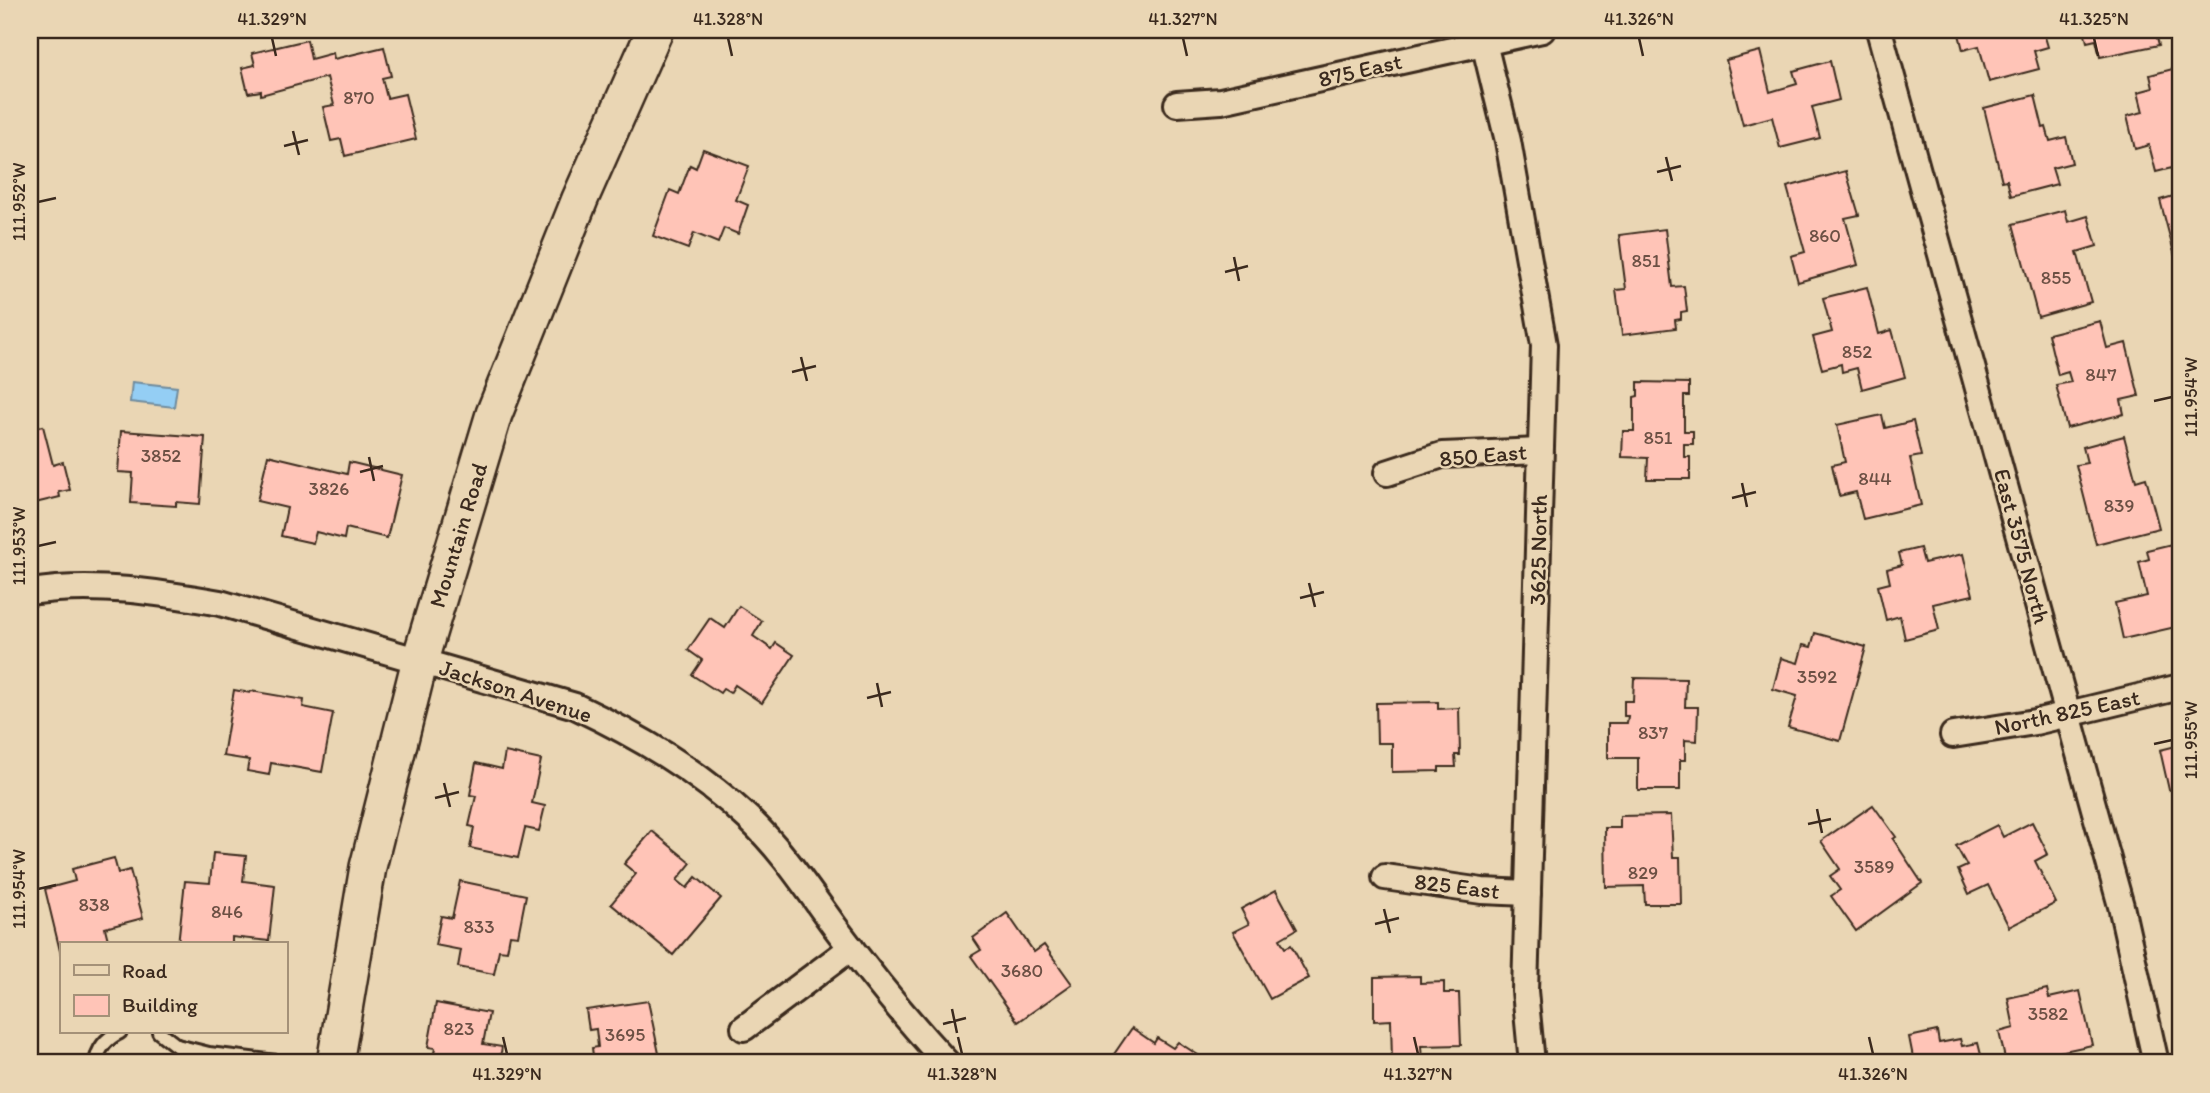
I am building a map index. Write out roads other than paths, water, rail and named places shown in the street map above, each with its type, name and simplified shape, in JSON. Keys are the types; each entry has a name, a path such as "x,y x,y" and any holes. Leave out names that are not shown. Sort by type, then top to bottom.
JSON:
{"street":[{"name":"Mountain Road","path":"335,1063 368,867 420,660 494,414 580,199 655,30"},
{"name":"875 East","path":"1177,104 1221,101 1542,30"},
{"name":"East 3575 North","path":"1879,30 2122,906 2156,1063"},
{"name":"3625 North","path":"1483,43 1507,141 1544,345 1525,991 1532,1063"},
{"name":"850 East","path":"1387,473 1442,455 1539,451"},
{"name":"Jackson Avenue","path":"30,592 101,588 160,593 220,603 575,706 623,729 711,786 751,820 788,864 909,1023 947,1063"},
{"name":"North 825 East","path":"1953,735 2035,722 2180,687"},
{"name":"825 East","path":"1385,877 1482,891 1528,893"},
{"path":"744,1028 851,948"}],"lane":[{"path":"96,1063 97,1054 105,1042 117,1034"},
{"path":"162,1034 177,1046 209,1054 285,1063"}],"water":[{"path":"132,382 177,387 174,407 130,402"}]}
